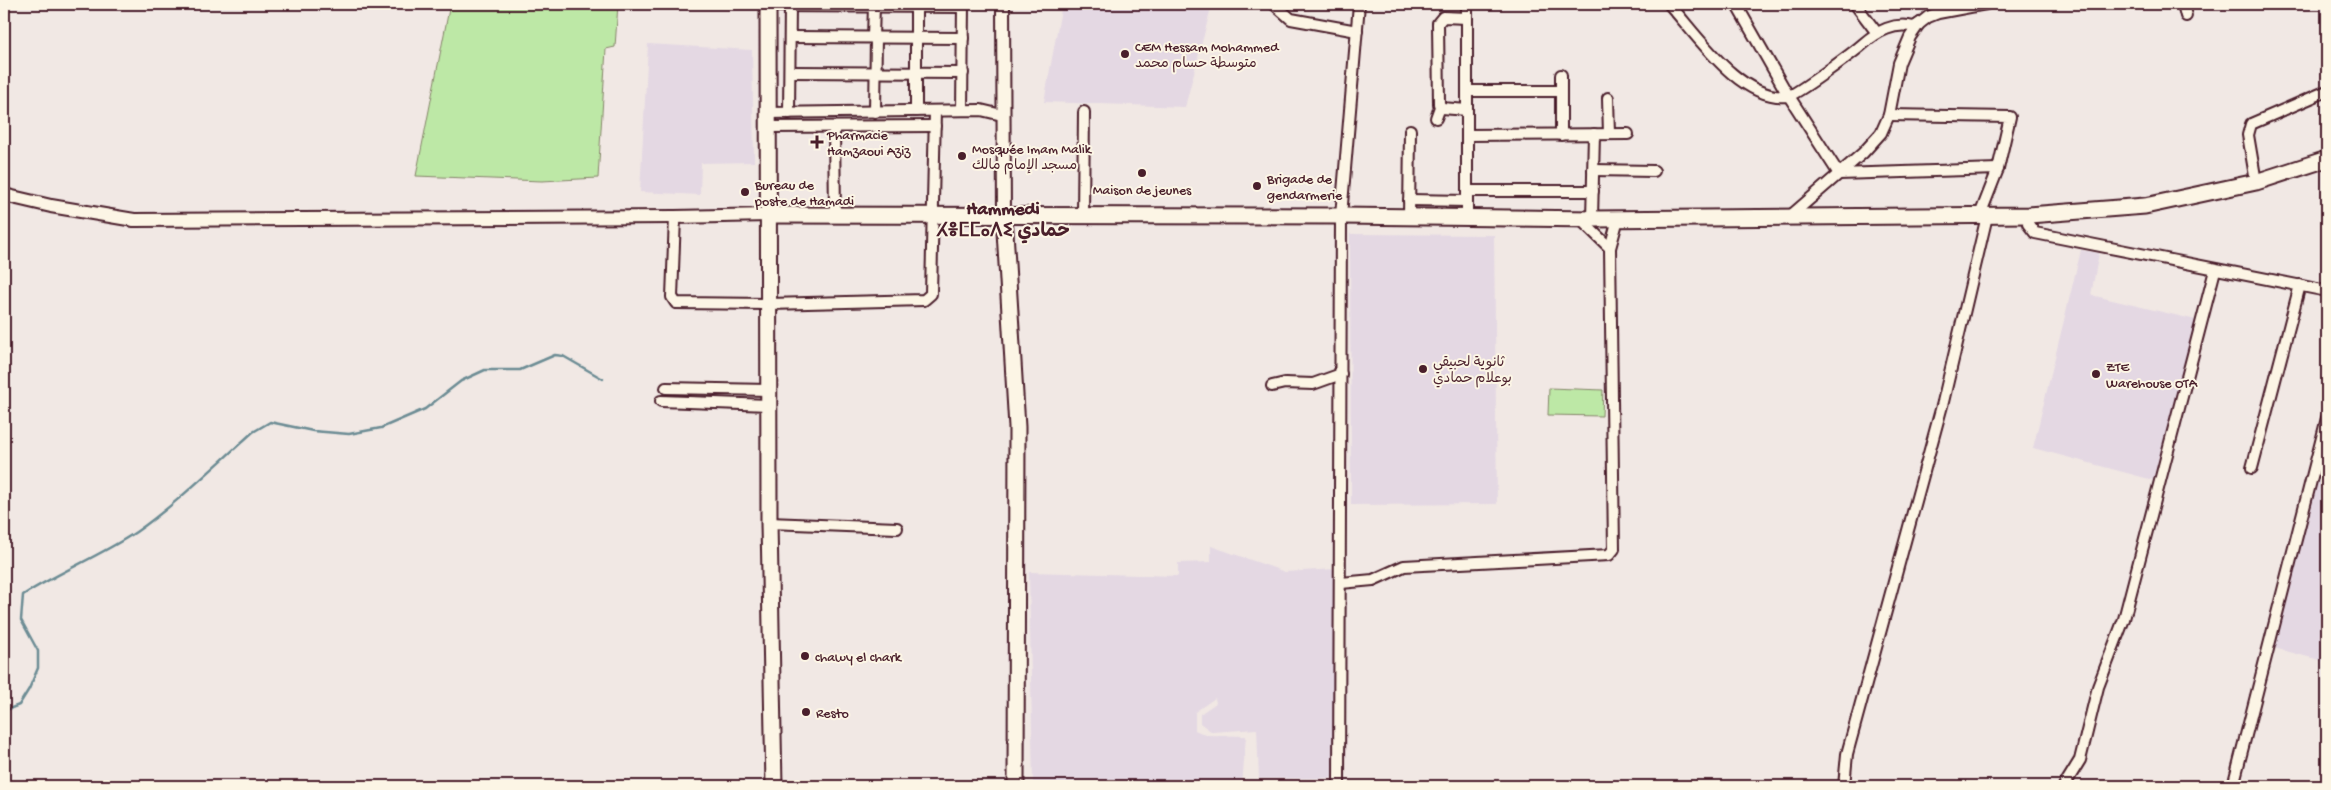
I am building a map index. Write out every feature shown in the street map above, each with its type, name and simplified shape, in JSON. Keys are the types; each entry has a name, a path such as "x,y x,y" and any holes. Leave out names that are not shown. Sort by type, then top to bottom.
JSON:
{"main road":[{"path":"768,5 769,522 774,786"},
{"path":"769,215 1341,216 1586,219 2029,215 2144,206 2256,182 2327,159"},
{"path":"1004,215 1017,427 1016,786"}],"street":[{"path":"1003,4 1002,115 1004,215"},
{"path":"1274,4 1291,20 1357,31"},
{"path":"1339,786 1341,216 1359,4"},
{"path":"1669,4 1725,68 1752,89 1767,95 1790,96 1854,52 1877,33 1902,24 1914,27 1928,17 1938,13 1986,4"},
{"path":"1736,4 1838,174"},
{"path":"1855,4 1877,33"},
{"path":"2183,4 2186,16"},
{"path":"768,5 916,7 963,5 962,110"},
{"path":"789,113 790,5"},
{"path":"874,6 875,112"},
{"path":"916,7 916,111"},
{"path":"1436,118 1440,107 1438,20 1446,16 1467,13 1467,217"},
{"path":"1789,217 1863,154 1882,133 1889,115 1899,63 1910,37 1919,24"},
{"path":"790,37 963,38"},
{"path":"790,72 963,72"},
{"path":"1561,75 1561,134"},
{"path":"1467,91 1561,91"},
{"path":"2256,182 2248,135 2251,124 2327,91"},
{"path":"1608,98 1609,134"},
{"path":"1440,107 1467,110"},
{"path":"767,120 789,113 981,110 1002,115"},
{"path":"675,217 673,300 676,303 769,304 924,300 929,298 931,294 935,111"},
{"path":"1083,216 1084,112"},
{"path":"1844,786 1847,754 1943,402 1984,215 1998,170 2010,117 1889,115"},
{"path":"767,120 834,126 935,126"},
{"path":"834,126 835,215"},
{"path":"1408,217 1410,130"},
{"path":"1594,134 1593,191 1586,219 1610,248"},
{"path":"1467,135 1628,134"},
{"path":"1593,170 1654,170"},
{"path":"1838,174 1998,170"},
{"path":"1409,200 1593,191"},
{"path":"4,195 51,206 134,220 769,215"},
{"path":"2029,215 2028,224 2035,233 2215,270 2327,290"},
{"path":"1341,583 1373,580 1404,566 1609,555 1612,553 1614,549 1610,248 1618,219"},
{"path":"2064,786 2080,760 2098,688 2124,620 2215,270"},
{"path":"2252,468 2300,286"},
{"path":"1272,386 1313,384 1341,374"},
{"path":"666,388 769,397"},
{"path":"661,401 769,397"},
{"path":"2232,786 2327,418"},
{"path":"769,522 897,528"}],"shaded area":[{"name":"CEM Hessam Mohammed متوسطة حسام محمد","path":"1062,4 1212,4 1185,107 1044,102"},
{"path":"648,44 752,50 754,162 701,163 700,195 640,192"},
{"name":"ثانوية لحبيقي بوعلام حمادي","path":"1350,234 1494,235 1497,504 1351,505"},
{"path":"2081,250 2099,253 2091,295 2196,320 2153,480 2033,448"},
{"path":"2327,443 2327,662 2274,648"},
{"path":"1211,546 1285,572 1335,569 1335,778 1259,779 1257,729 1212,732 1200,723 1200,714 1216,703 1215,698 1195,712 1195,730 1206,735 1246,736 1242,786 1033,786 1029,572 1178,576 1178,563 1211,562"}],"green space":[{"path":"450,4 618,4 615,47 606,49 598,178 542,181 416,176"},
{"path":"1549,388 1603,390 1602,416 1548,415"}],"waterway":[{"path":"4,711 19,705 29,689 38,668 38,651 21,620 23,595 136,532 181,497 253,432 270,422 313,431 349,434 381,428 425,409 461,381 485,370 520,370 555,355 563,356 603,379"}],"place":[{"name":"CEM Hessam Mohammed متوسطة حسام محمد","path":"1125,54"},
{"name":"Pharmacie Hamzaoui Aziz","path":"817,142"},
{"name":"Mosquée Imam Malik مسجد الإمام مالك","path":"962,156"},
{"name":"Maison de jeunes","path":"1142,173"},
{"name":"Brigade de gendarmerie","path":"1257,186"},
{"name":"Bureau de poste de Hamadi","path":"745,192"},
{"name":"ثانوية لحبيقي بوعلام حمادي","path":"1423,369"},
{"name":"ZTE Warehouse OTA","path":"2096,374"},
{"name":"chawy el chark","path":"805,656"},
{"name":"Resto","path":"806,712"}],"district":[{"name":"Hammedi ⵃⴻⵎⵎⴰⴷⵉ حمادي","path":"1003,218"}]}
